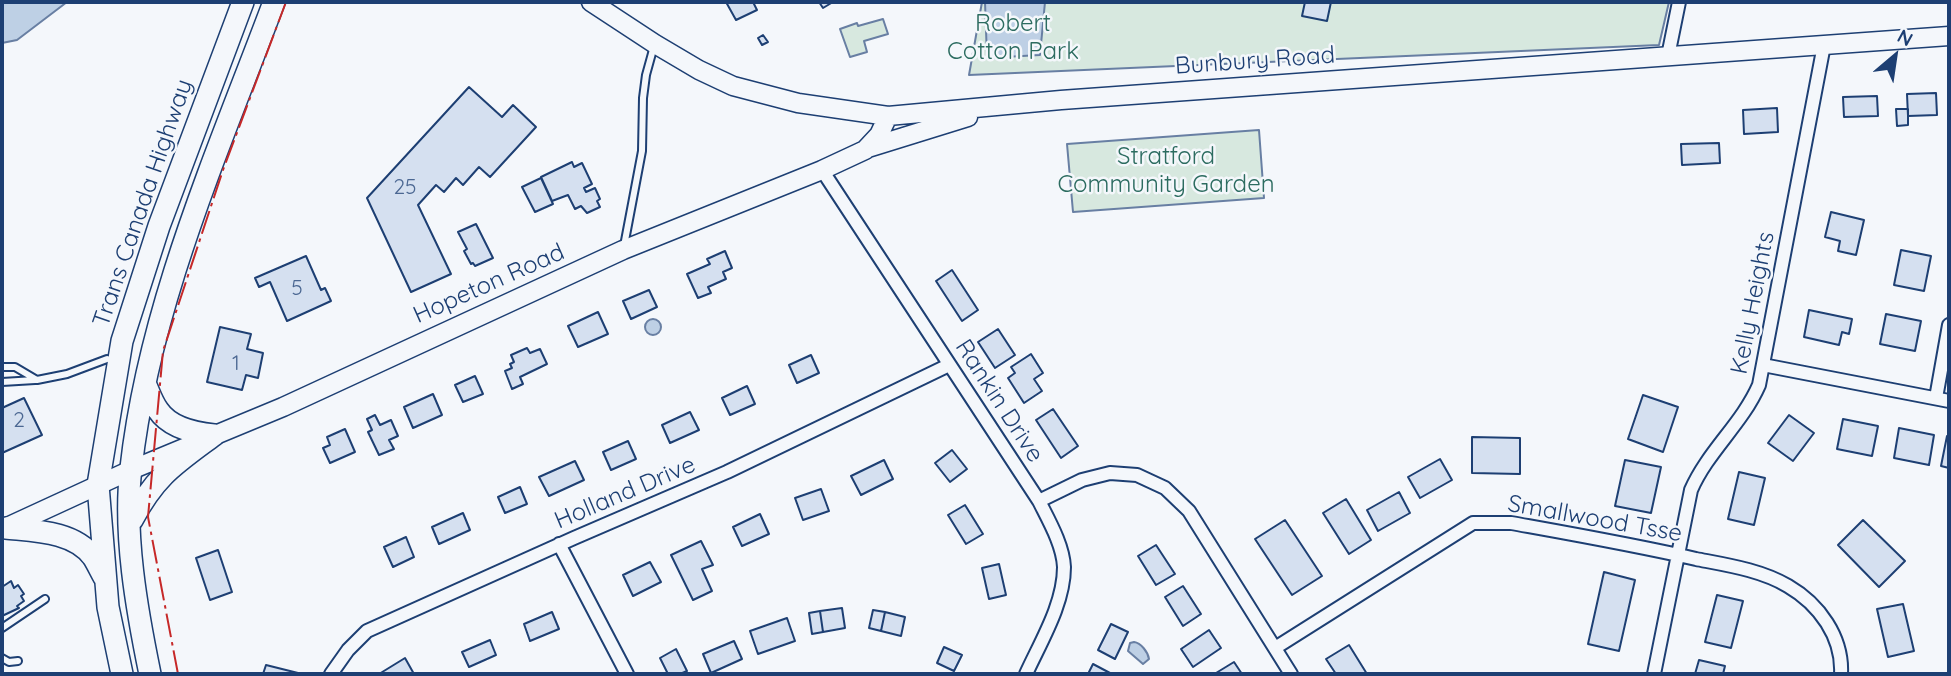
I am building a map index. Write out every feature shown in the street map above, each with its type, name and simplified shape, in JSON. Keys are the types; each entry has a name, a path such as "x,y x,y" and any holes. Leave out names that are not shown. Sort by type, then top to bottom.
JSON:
{"highway":[{"name":"Trans Canada Highway","path":"122,674 108,607 98,485 122,341 159,226 243,2"},
{"path":"150,674 139,622 130,523 131,470 152,345 192,221 274,2"},
{"path":"145,383 158,411 174,424 196,433 214,435"},
{"path":"130,523 146,494 166,470 214,435"},
{"path":"4,529 48,533 72,541 92,555 106,580"}],"main road":[{"name":"Bunbury Road","path":"591,2 654,44 733,86 808,105 888,116 1949,36"},
{"path":"865,150 1008,105"},
{"name":"Hopeton Road","path":"4,529 131,470 283,407 623,250 865,150 878,135 888,116"}],"street":[{"path":"1668,56 1679,2"},
{"name":"Kelly Heights","path":"1654,674 1691,490 1701,468 1750,406 1759,385 1824,45"},
{"name":"Rankin Drive","path":"822,170 1039,501 1054,533 1064,566 1058,604 1026,674"},
{"path":"1763,365 1943,399 1949,325"},
{"name":"Holland Drive","path":"331,674 348,650 368,631 559,544 727,472 949,365"},
{"path":"1039,501 1082,480 1110,473 1137,475 1165,488 1189,512 1291,674"},
{"name":"Smallwood Tsse","path":"1275,648 1473,523 1511,523 1678,555 1769,577 1807,599 1831,630 1838,647 1841,674"},
{"path":"559,544 628,674"}],"lane":[{"path":"623,250 642,151 643,98 654,44"},
{"path":"3,382 37,380 67,374 107,359"},
{"path":"2,367 15,367 37,380"},
{"path":"2,628 45,599"},
{"path":"2,658 9,662 18,661"}],"green space":[{"name":"Robert Cotton Park","path":"982,2 1669,2 1659,45 969,75"},
{"path":"883,19 888,34 864,41 867,52 850,57 840,29"},
{"name":"Stratford Community Garden","path":"1259,130 1264,198 1073,212 1067,144"}],"water":[{"path":"2,2 67,2 17,40 2,43"},
{"path":"985,2 1045,2 1040,55 987,58"},
{"path":"653,319 661,327 653,335 645,327"},
{"path":"1134,642 1146,651 1149,659 1143,664 1128,651 1130,643"}],"building":[{"path":"726,2 753,2 757,10 736,20"},
{"path":"819,2 833,2 823,8"},
{"path":"1305,2 1331,2 1327,21 1302,16"},
{"path":"763,35 768,42 762,45 758,38"},
{"path":"469,87 502,117 513,105 536,127 490,177 479,167 463,185 456,178 444,192 436,185 418,205 451,274 411,292 367,198"},
{"path":"1936,93 1937,115 1908,116 1907,94"},
{"path":"1877,96 1878,116 1844,117 1843,97"},
{"path":"1777,108 1778,132 1744,134 1743,110"},
{"path":"1896,109 1908,109 1908,125 1897,126"},
{"path":"1719,143 1720,163 1682,165 1681,144"},
{"path":"572,162 574,167 582,163 592,184 584,188 586,192 595,188 600,199 597,201 600,207 587,213 581,206 575,209 568,195 552,201 541,177"},
{"path":"541,178 553,204 535,212 522,187"},
{"path":"1831,212 1864,220 1856,255 1838,251 1840,241 1825,237"},
{"path":"476,224 493,258 475,266 464,251 467,249 458,232"},
{"path":"1901,250 1931,256 1924,291 1894,285"},
{"path":"725,251 732,268 723,272 726,279 708,287 711,293 698,298 687,274 710,264 707,259"},
{"path":"306,256 321,290 325,288 331,301 287,321 270,282 259,287 255,278"},
{"path":"952,270 978,310 962,321 936,281"},
{"path":"649,290 657,307 631,319 623,301"},
{"path":"1809,310 1852,319 1849,334 1842,332 1839,345 1804,337"},
{"path":"598,312 608,334 578,347 568,326"},
{"path":"1886,314 1921,321 1915,351 1880,344"},
{"path":"220,327 251,334 247,349 263,353 258,378 246,375 242,390 207,382"},
{"path":"998,329 1015,355 995,368 978,342"},
{"path":"527,348 530,353 540,349 547,364 520,377 523,384 512,389 505,371 512,368 510,364 514,362 511,355"},
{"path":"1031,354 1043,373 1034,379 1042,391 1024,403 1008,378 1015,373 1011,367"},
{"path":"811,355 819,373 797,383 789,365"},
{"path":"475,376 483,394 463,402 455,385"},
{"path":"747,386 755,404 730,415 722,398"},
{"path":"433,394 442,415 413,428 404,407"},
{"path":"1643,395 1678,407 1663,452 1628,439"},
{"path":"24,398 42,435 2,453 2,408"},
{"path":"1053,409 1078,446 1061,458 1036,420"},
{"path":"690,412 699,430 670,443 662,425"},
{"path":"375,415 380,425 391,420 398,436 389,440 394,449 379,455 368,432 372,430 367,419"},
{"path":"1789,415 1814,433 1793,461 1768,443"},
{"path":"1843,419 1878,426 1872,456 1837,449"},
{"path":"1899,428 1934,435 1929,465 1894,458"},
{"path":"345,429 355,452 330,463 323,448 330,445 327,437"},
{"path":"1949,436 1949,468 1941,466"},
{"path":"1472,437 1520,438 1520,474 1472,473"},
{"path":"628,441 636,459 611,470 603,452"},
{"path":"952,450 967,469 950,482 935,463"},
{"path":"1440,459 1452,480 1420,498 1408,477"},
{"path":"884,460 893,479 861,495 851,476"},
{"path":"1625,460 1661,467 1651,513 1615,506"},
{"path":"575,461 584,480 549,496 539,477"},
{"path":"1739,472 1765,478 1754,525 1728,519"},
{"path":"520,487 527,504 505,513 498,497"},
{"path":"821,489 829,511 803,520 795,498"},
{"path":"1399,492 1410,513 1378,531 1367,510"},
{"path":"1346,499 1371,540 1349,554 1323,513"},
{"path":"965,505 983,534 966,544 948,515"},
{"path":"463,513 470,530 439,544 432,527"},
{"path":"760,514 769,534 742,546 733,527"},
{"path":"1285,520 1322,576 1292,595 1255,539"},
{"path":"1863,520 1905,561 1879,587 1838,545"},
{"path":"406,537 414,557 393,567 384,547"},
{"path":"701,541 713,565 702,569 712,591 693,600 671,555"},
{"path":"1156,545 1175,574 1156,585 1138,556"},
{"path":"218,550 232,592 210,600 196,558"},
{"path":"650,562 661,582 633,596 623,575"},
{"path":"999,564 1006,595 989,599 982,568"},
{"path":"1604,572 1635,580 1619,651 1588,644"},
{"path":"11,581 14,588 18,585 24,594 21,596 24,601 17,606 19,608 2,616 2,587"},
{"path":"1183,586 1201,614 1183,626 1165,597"},
{"path":"1717,595 1743,601 1731,648 1705,642"},
{"path":"1903,604 1914,651 1888,657 1877,609"},
{"path":"842,608 845,628 823,632 820,611"},
{"path":"873,610 885,612 881,631 869,628"},
{"path":"820,611 823,632 812,634 809,613"},
{"path":"552,612 559,629 530,641 524,624"},
{"path":"885,612 905,617 901,636 881,631"},
{"path":"787,618 795,641 758,654 750,631"},
{"path":"1111,624 1128,632 1115,659 1098,650"},
{"path":"1209,630 1221,648 1193,667 1181,649"},
{"path":"490,640 496,655 469,667 462,652"},
{"path":"734,641 742,659 711,673 703,654"},
{"path":"1349,645 1367,674 1336,674 1326,659"},
{"path":"944,647 962,655 954,671 937,663"},
{"path":"676,649 687,671 668,674 660,658"},
{"path":"405,658 414,674 379,674"},
{"path":"1699,660 1725,666 1723,674 1695,674"},
{"path":"1234,662 1242,674 1216,673"},
{"path":"1093,664 1110,673 1110,674 1088,674"},
{"path":"266,665 298,673 263,674"}],"power":[{"path":"178,674 148,517 163,351 223,170 286,2"}]}
